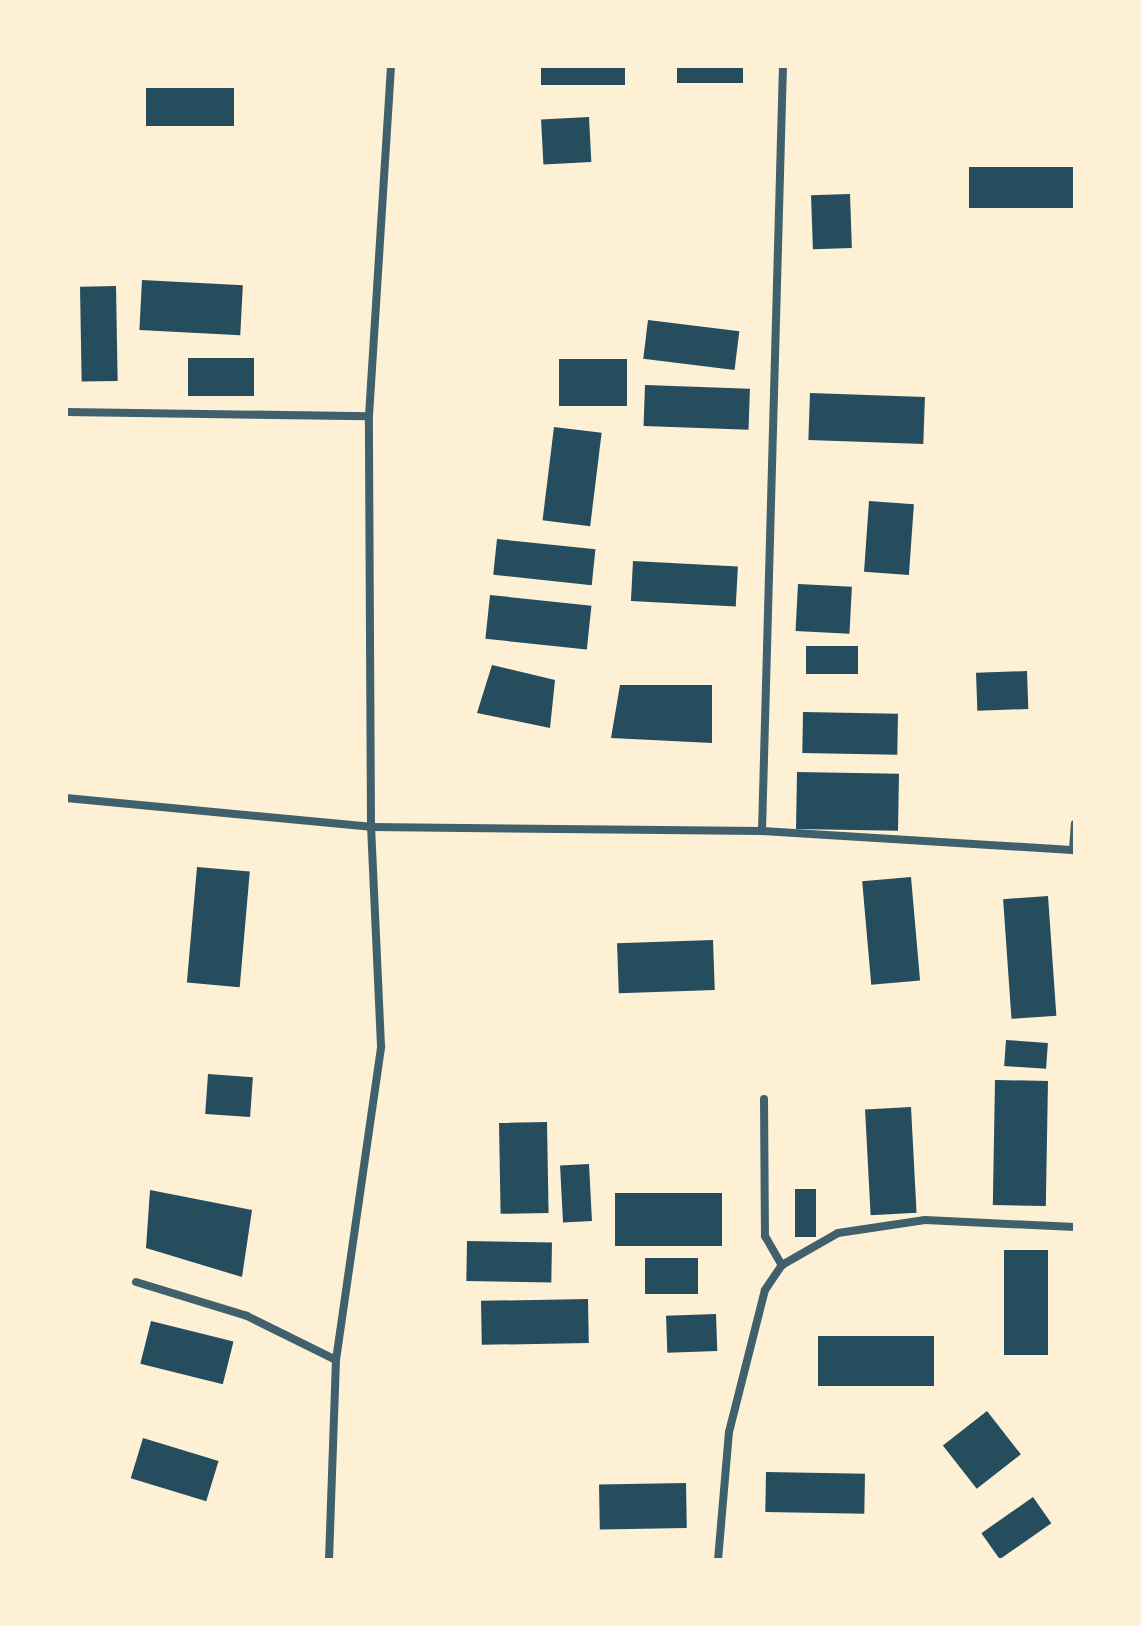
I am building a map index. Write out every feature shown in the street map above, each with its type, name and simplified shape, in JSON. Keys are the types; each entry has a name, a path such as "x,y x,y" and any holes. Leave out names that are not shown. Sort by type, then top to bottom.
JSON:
{"street":[{"path":"329,1560 336,1360 381,1046 371,827 369,416 391,66"},
{"path":"762,831 783,66"},
{"path":"66,412 369,416"},
{"path":"66,798 371,827 762,831 1074,850 1075,824"},
{"path":"764,1099 765,1236 782,1265"},
{"path":"718,1560 729,1432 765,1290 782,1265 838,1233 925,1220 1075,1227"},
{"path":"136,1282 247,1316 336,1360"}],"building":[{"path":"541,66 625,66 625,85 541,85"},
{"path":"677,66 743,66 743,83 677,83"},
{"path":"146,88 234,88 234,126 146,126"},
{"path":"589,117 591,162 543,164 541,120"},
{"path":"969,167 1075,167 1075,208 969,208"},
{"path":"850,194 852,248 813,249 811,195"},
{"path":"142,280 243,285 240,335 139,330"},
{"path":"116,286 118,381 82,382 80,287"},
{"path":"648,320 739,331 735,370 643,359"},
{"path":"188,358 254,358 254,396 188,396"},
{"path":"559,359 627,359 627,406 559,406"},
{"path":"645,385 750,389 749,430 644,426"},
{"path":"810,393 925,397 923,444 808,440"},
{"path":"554,427 602,433 590,526 543,520"},
{"path":"869,501 914,504 909,575 864,572"},
{"path":"497,539 595,549 592,585 493,575"},
{"path":"633,561 738,566 736,606 631,601"},
{"path":"798,584 852,587 849,634 796,631"},
{"path":"490,595 591,606 587,649 485,639"},
{"path":"806,646 858,646 858,674 806,674"},
{"path":"492,665 555,680 550,728 477,713"},
{"path":"1027,671 1028,709 977,711 976,673"},
{"path":"620,685 712,685 712,743 611,738"},
{"path":"803,712 898,714 897,755 802,753"},
{"path":"797,772 899,774 898,831 796,829"},
{"path":"197,867 250,872 240,987 187,983"},
{"path":"911,877 920,981 871,985 862,881"},
{"path":"1048,896 1056,1016 1011,1019 1003,899"},
{"path":"713,940 715,990 619,993 617,943"},
{"path":"1006,1040 1048,1043 1046,1069 1004,1066"},
{"path":"208,1074 253,1077 250,1117 205,1114"},
{"path":"995,1080 1048,1081 1046,1206 993,1205"},
{"path":"911,1107 917,1213 871,1215 865,1109"},
{"path":"547,1122 549,1213 501,1214 499,1123"},
{"path":"589,1164 592,1221 563,1222 560,1166"},
{"path":"795,1189 816,1189 816,1237 795,1237"},
{"path":"150,1190 252,1210 242,1277 146,1248"},
{"path":"615,1193 722,1193 722,1246 615,1246"},
{"path":"467,1241 552,1242 551,1282 466,1281"},
{"path":"1004,1250 1048,1250 1048,1355 1004,1355"},
{"path":"645,1258 698,1258 698,1294 645,1294"},
{"path":"588,1299 589,1343 482,1345 481,1301"},
{"path":"716,1314 717,1351 667,1353 666,1316"},
{"path":"151,1321 233,1342 223,1384 140,1364"},
{"path":"818,1336 934,1336 934,1386 818,1386"},
{"path":"987,1411 1021,1454 977,1489 943,1445"},
{"path":"143,1438 219,1461 206,1501 131,1478"},
{"path":"766,1472 865,1474 864,1514 765,1512"},
{"path":"686,1483 687,1528 600,1530 599,1485"},
{"path":"1033,1497 1051,1523 1000,1559 981,1533"}]}
